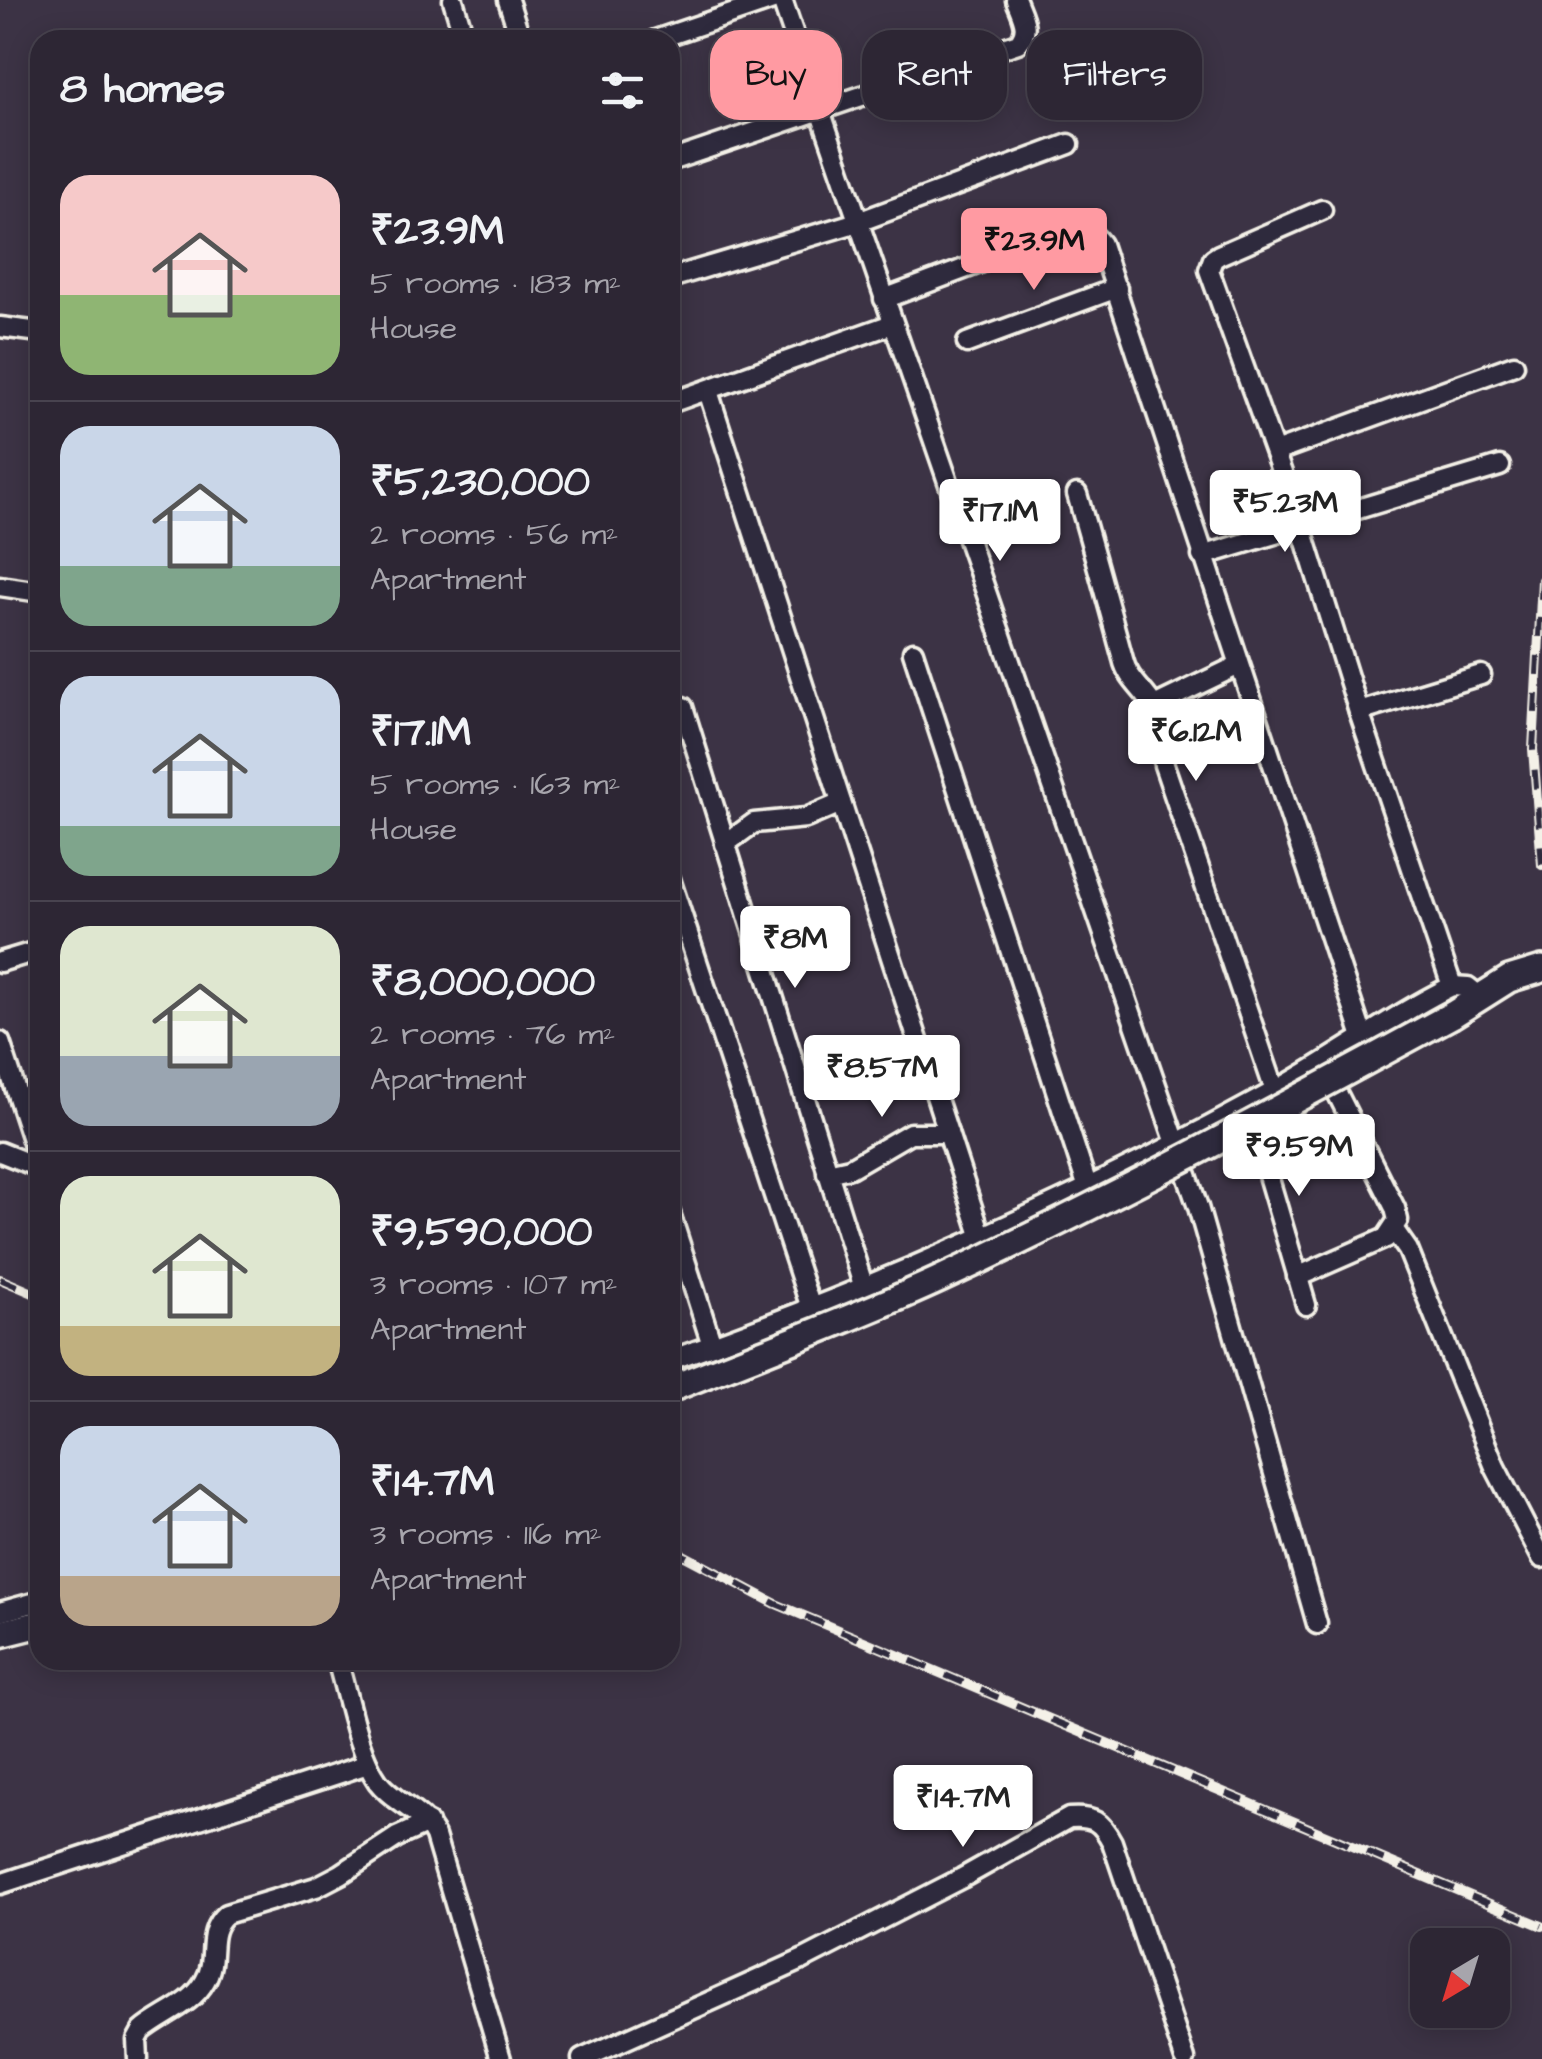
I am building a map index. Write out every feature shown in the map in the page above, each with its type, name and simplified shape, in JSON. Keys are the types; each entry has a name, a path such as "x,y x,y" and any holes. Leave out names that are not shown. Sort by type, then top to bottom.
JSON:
{"main road":[{"path":"680,1385 934,1282 1019,1241 1198,1151 1452,1015 1510,979 1542,968"},
{"path":"0,1634 30,1626"}],"street":[{"path":"452,0 462,30"},
{"path":"508,0 518,30"},
{"path":"680,32 774,0"},
{"path":"782,0 792,30"},
{"path":"842,100 1018,43 1025,36 1026,27 1016,0"},
{"path":"680,157 784,120"},
{"path":"822,120 1198,1208 1317,1624"},
{"path":"680,275 858,222 1070,144"},
{"path":"1322,210 1219,255 1209,270 1301,526 1452,986"},
{"path":"884,299 1071,229 1084,228 1101,244 1364,1040"},
{"path":"967,343 1117,288"},
{"path":"680,400 892,324"},
{"path":"0,328 30,331"},
{"path":"1275,452 1514,365"},
{"path":"708,391 981,1235"},
{"path":"1202,556 1500,466"},
{"path":"1076,494 1113,612 1123,661 1154,706 1160,723 1164,765 1275,1091"},
{"path":"0,586 30,590"},
{"path":"913,652 1087,1186"},
{"path":"1154,706 1239,665"},
{"path":"1359,712 1481,674"},
{"path":"683,708 864,1288"},
{"path":"725,844 754,823 806,818 841,803"},
{"path":"680,909 811,1308"},
{"path":"0,962 30,953"},
{"path":"680,1356 864,1288 1087,1186 1248,1106 1452,986 1468,987 1480,997"},
{"path":"0,1042 30,1135"},
{"path":"1298,1277 1386,1238 1398,1220 1322,1064"},
{"path":"1248,1106 1306,1306"},
{"path":"828,1173 850,1168 884,1145 910,1134 948,1132"},
{"path":"0,1152 30,1162"},
{"path":"1394,1230 1408,1250 1496,1468 1542,1558"},
{"path":"680,1244 712,1345"},
{"path":"0,1612 30,1604"},
{"path":"340,1670 368,1764 389,1793 428,1823 435,1836 500,2059"},
{"path":"0,1884 368,1764"},
{"path":"582,2059 804,1959 1069,1818 1089,1817 1102,1824 1112,1842 1185,2059"},
{"path":"138,2059 137,2040 142,2031 194,1996 206,1980 212,1961 212,1935 226,1914 316,1887 428,1823"}],"railway":[{"path":"1542,580 1533,749 1542,865"},
{"path":"0,1279 30,1292"},
{"path":"680,1553 776,1604 1542,1926"}]}
